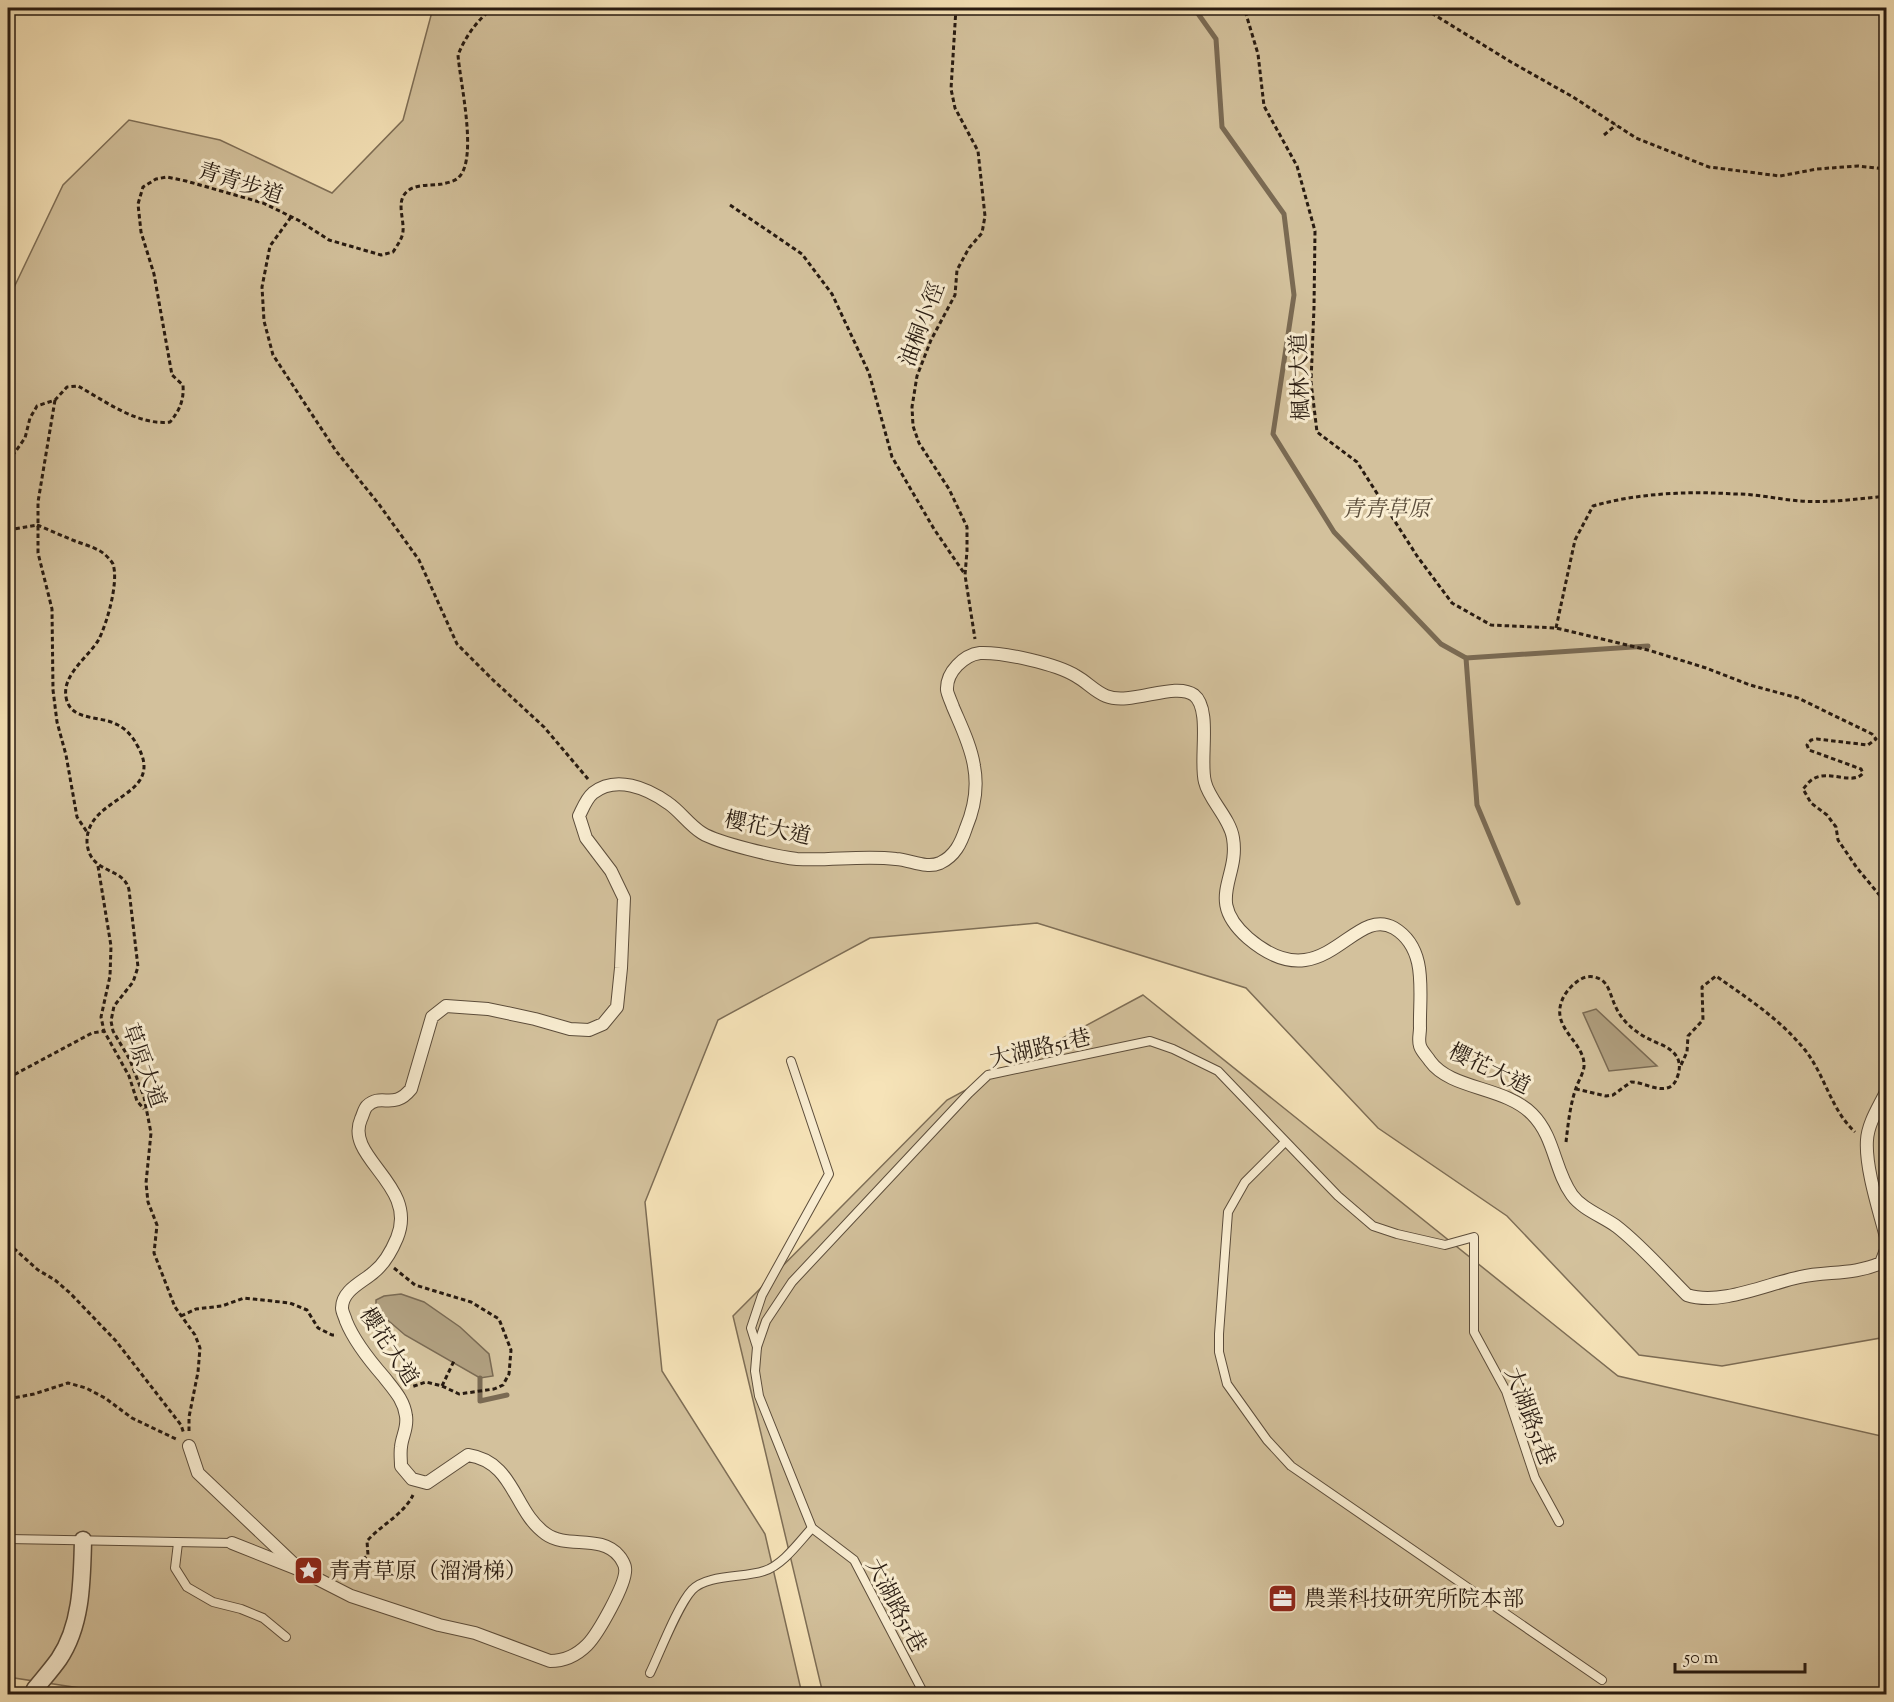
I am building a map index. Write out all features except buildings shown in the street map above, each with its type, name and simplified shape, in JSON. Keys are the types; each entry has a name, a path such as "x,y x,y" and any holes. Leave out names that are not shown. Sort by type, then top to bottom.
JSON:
{"street":[{"name":"櫻花大道","path":"419,1481 412,1479 401,1466 401,1446 407,1428 407,1417 399,1394 351,1333 342,1309 345,1295 375,1272 385,1261 398,1238 401,1221 399,1203 391,1185 366,1154 360,1141 359,1123 366,1107 380,1100 393,1102 403,1099 411,1089 432,1017 446,1006 488,1009 570,1029 589,1030 603,1024 617,1007 624,898 611,871 586,838 579,816 588,797 597,790 618,783 640,787 669,803 700,832 710,837 721,842 793,859 899,859 930,866 945,861 959,847 974,810 975,769 968,743 947,691 950,675 961,661 977,653 1009,656 1059,666 1099,693 1118,700 1182,690 1194,695 1203,706 1205,784 1233,835 1233,855 1225,898 1232,920 1249,939 1278,958 1303,962 1328,954 1359,930 1374,924 1392,927 1409,942 1418,957 1420,1046 1435,1067 1457,1081 1499,1092 1531,1112 1544,1130 1573,1197 1616,1226 1688,1295 1698,1299 1718,1297 1801,1277 1865,1270 1881,1263 1886,1250 1886,1238 1868,1158 1867,1139 1872,1121 1887,1092"},
{"path":"189,1446 198,1473 300,1570"},
{"path":"232,1543 300,1570 351,1596 439,1625 475,1632 550,1660 562,1661 587,1646 602,1623 622,1583 626,1569 620,1556 609,1547 590,1542 560,1540 546,1534 531,1519 494,1465 483,1458 468,1455 427,1483 419,1481"},
{"path":"39,1695 35,1689 60,1658 73,1630 82,1588 83,1540"}],"lane":[{"name":"大湖路51巷","path":"924,1695 854,1560 812,1528 759,1396 755,1371 757,1347 766,1321 792,1282 969,1092 988,1075 1150,1041 1173,1049 1218,1071 1338,1196 1373,1226 1445,1245 1474,1237 1474,1332 1506,1391 1535,1478 1559,1522"},
{"path":"757,1347 751,1328 762,1296 829,1174 791,1061"},
{"path":"1285,1142 1245,1182 1228,1212 1219,1334 1219,1352 1227,1384 1267,1440 1291,1466 1602,1680"},
{"path":"650,1673 693,1588 717,1578 765,1571 782,1559 812,1528"},
{"path":"8,1539 232,1543"},
{"path":"178,1543 175,1568 187,1587 213,1602 263,1618 286,1636"}],"path":[{"name":"青青步道","path":"55,400 67,387 78,386 140,418 157,423 170,422 184,398 183,386 172,375 154,274 141,232 138,204 143,187 156,179 167,177 186,180 263,203 329,240 381,255 393,252 401,239 404,228 401,210 403,195 413,187 446,184 459,178 466,166 469,148 458,55 462,42 483,15 493,8"},
{"name":"油桐小徑","path":"956,8 951,89 955,108 978,151 985,216 982,233 969,248 957,270 954,295 931,340 917,376 912,407 913,426 919,443 949,489 967,527 965,575 977,653"},
{"name":"楓林大道","path":"1238,8 1246,14 1258,54 1264,106 1297,166 1315,231 1311,382 1317,432 1357,462 1417,556 1452,603 1491,626 1556,628 1648,650 1750,685 1798,698 1872,734 1876,739 1868,745 1811,740 1807,746 1809,750 1862,769 1863,773 1860,777 1855,778 1829,774 1814,778 1803,789 1811,803 1827,815 1836,827 1838,840 1857,868 1887,903"},
{"path":"1426,8 1636,138 1709,167 1780,177 1827,168 1858,166 1887,170"},
{"path":"1604,135 1616,125"},
{"path":"730,205 801,254 832,294 870,373 892,457 934,529 965,575"},
{"path":"291,217 270,246 262,287 264,321 273,355 336,452 378,503 419,560 457,644 544,727 597,790"},
{"path":"8,462 25,438 30,418 38,406 55,400 38,502 38,552 52,609 53,690 57,722 66,755 77,817 87,832"},
{"path":"1556,628 1575,540 1593,506 1619,498 1674,495 1735,494 1801,501 1851,500 1887,496"},
{"path":"8,530 37,525 101,551 112,562 114,575 107,618 99,639 68,681 65,694 69,707 80,715 117,724 127,731 145,760 144,773 139,783 99,813 87,832 87,845 98,866 111,946 110,976 101,1017 104,1031 129,1076 137,1101 145,1110"},
{"name":"草原大道","path":"98,866 117,875 128,884 138,967 134,982 114,1006 111,1021 113,1031 123,1047 144,1097 151,1133 146,1184 148,1202 157,1225 154,1253 175,1307 195,1335 200,1348 198,1372 189,1417 189,1446"},
{"path":"1566,1144 1576,1089 1584,1068 1583,1057 1561,1022 1560,1011 1562,999 1567,990 1578,980 1587,976 1596,977 1604,982 1620,1016 1642,1036 1670,1049 1677,1056 1681,1065"},
{"path":"1576,1089 1606,1096 1613,1095 1631,1082 1662,1089 1669,1087 1675,1082 1687,1052 1688,1036 1703,1020 1701,987 1716,976 1776,1020 1792,1035 1817,1068 1839,1115 1856,1133 1867,1139"},
{"path":"8,1077 92,1033 104,1031"},
{"path":"8,1244 70,1293 116,1341 181,1425 189,1446"},
{"path":"385,1261 415,1285 471,1302 499,1319 511,1350 509,1374 503,1385 494,1389 466,1394 426,1382 412,1386 399,1394"},
{"path":"181,1316 196,1309 222,1306 243,1298 290,1303 307,1310 318,1328 332,1335 351,1333"},
{"path":"442,1386 454,1362"},
{"path":"8,1399 34,1394 68,1383 77,1385 105,1398 132,1418 189,1446"},
{"path":"314,1577 357,1565 368,1555 367,1541 378,1528 409,1503 419,1481"}],"green space":[{"name":"青青草原","path":"433,8 1886,8 1886,1337 1722,1366 1639,1355 1507,1216 1378,1128 1246,988 1037,923 870,938 718,1020 645,1202 662,1371 765,1534 802,1694 119,1694 8,1677 8,300 63,185 129,120 220,140 332,193 403,120"},
{"path":"1143,995 1618,1376 1881,1436 1886,1433 1886,1694 823,1694 733,1316 947,1100"}],"shaded area":[{"path":"1596,1009 1657,1066 1609,1071 1583,1013"},
{"path":"401,1294 424,1302 460,1327 489,1354 493,1376 480,1378 405,1335 376,1310 376,1300 384,1296"}],"waterway":[{"path":"1194,8 1216,39 1222,127 1284,214 1294,295 1273,434 1334,532 1441,644 1466,658 1477,805 1518,903"},
{"path":"1466,658 1648,646"},
{"path":"480,1378 480,1401 507,1395"}],"place":[{"name":"青青草原（溜滑梯）","path":"308,1570"},
{"name":"農業科技研究所院本部","path":"1283,1598"}]}
